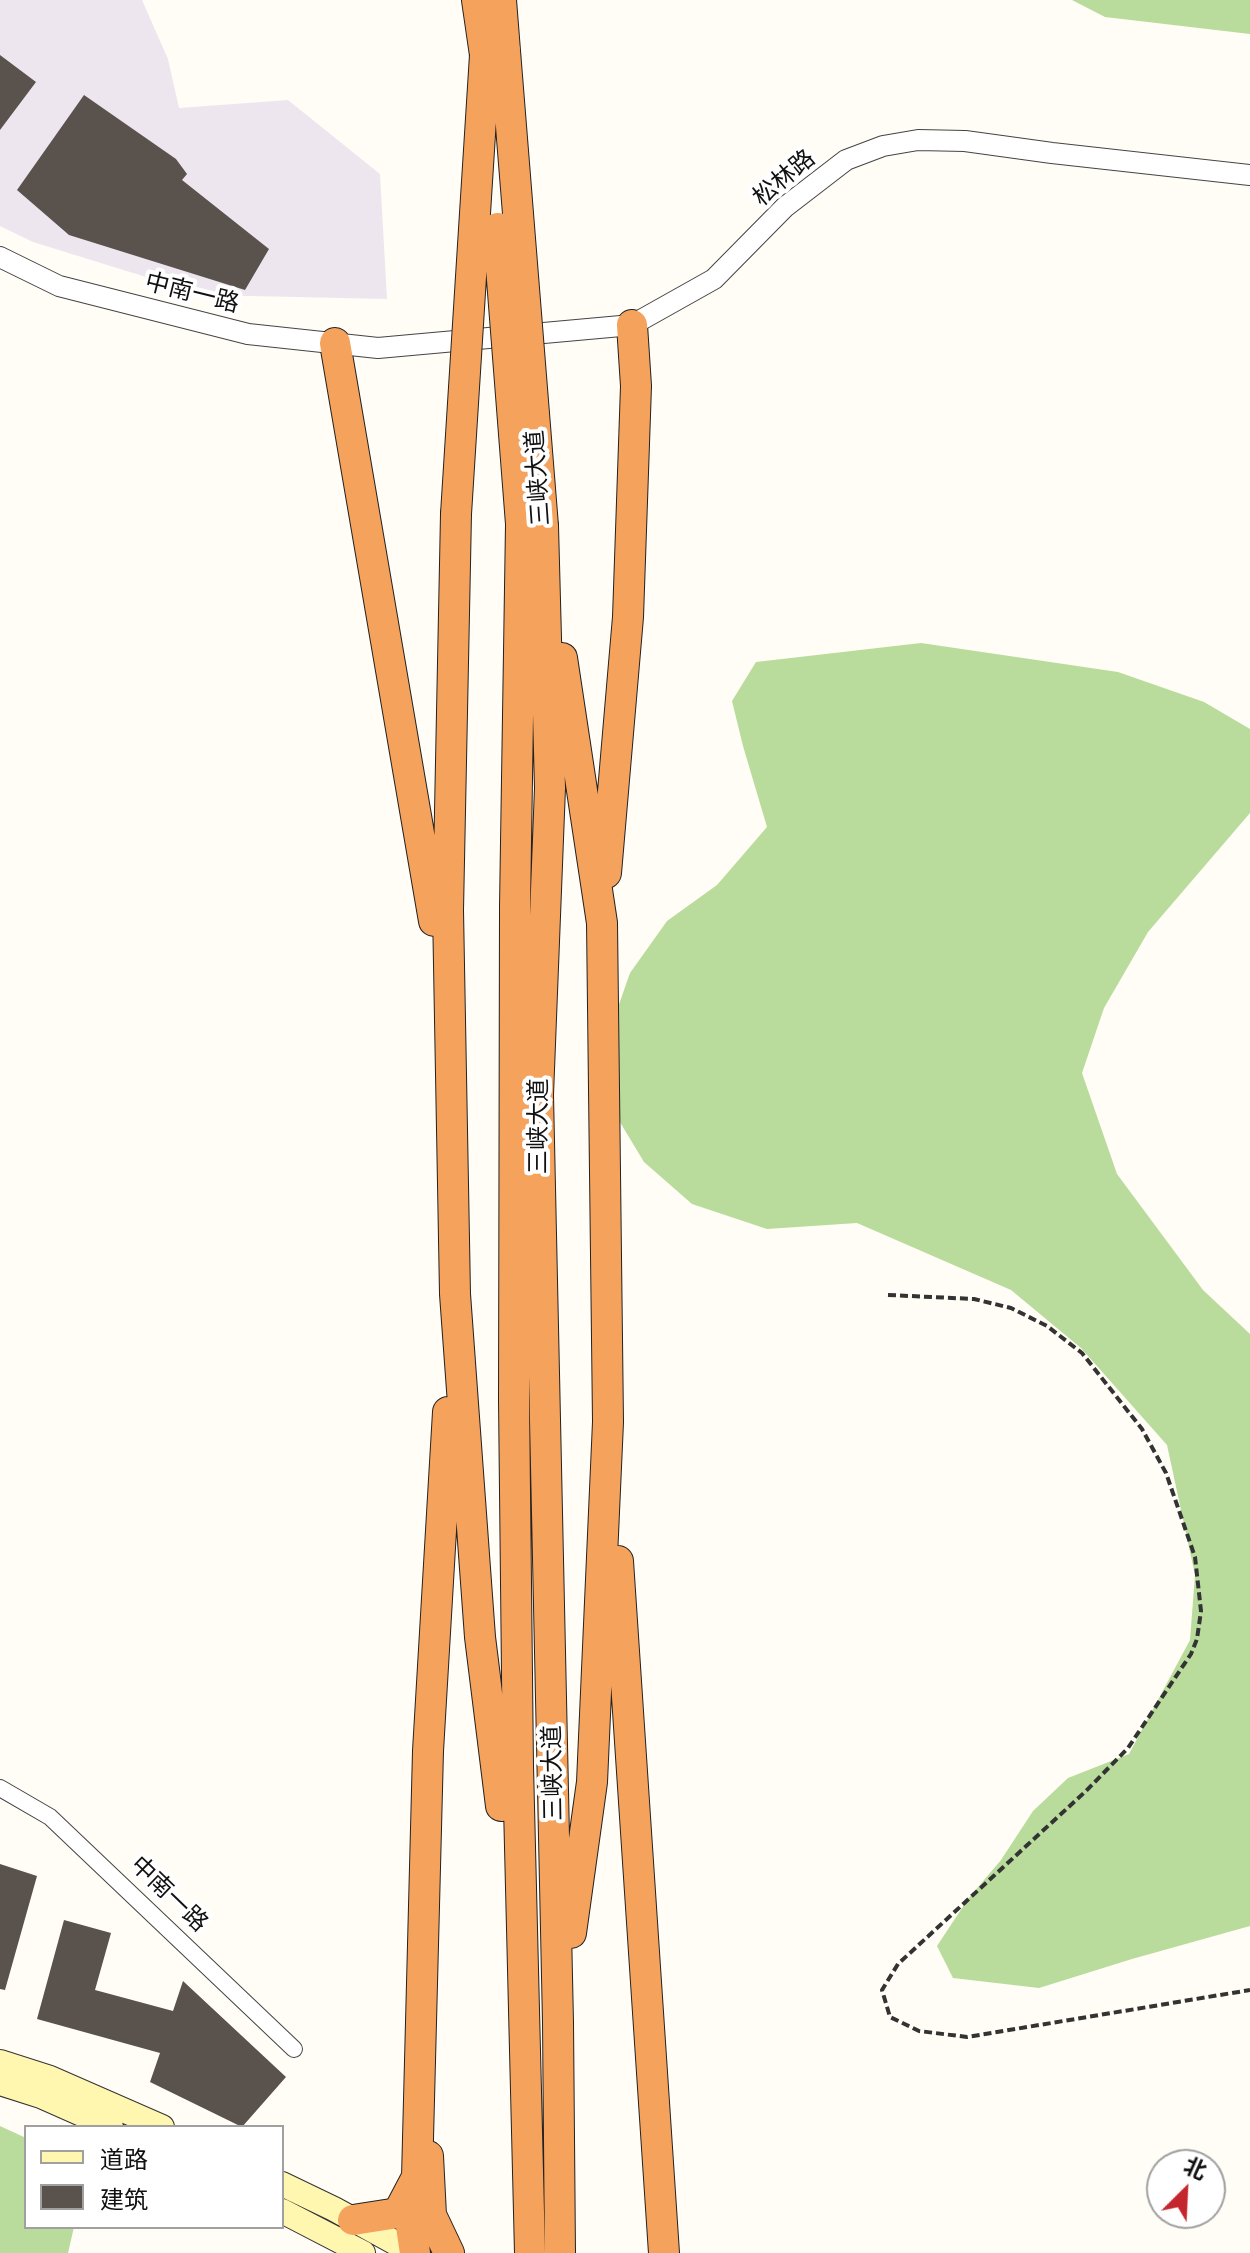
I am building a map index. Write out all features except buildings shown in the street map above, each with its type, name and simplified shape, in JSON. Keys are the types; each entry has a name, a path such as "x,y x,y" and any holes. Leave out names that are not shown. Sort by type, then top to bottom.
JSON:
{"highway":[{"name":"三峡大道","path":"477,0 495,53"},
{"name":"三峡大道","path":"501,0 495,53 550,788 538,1095 560,2253"},
{"path":"495,53 456,514 448,910 455,1294 480,1637 523,1997"},
{"path":"558,2022 592,1782 608,1422 602,923 628,617 636,386 632,325"},
{"path":"335,343 429,886 450,1027"},
{"name":"三峡大道","path":"530,2253 518,1766 514,1400 515,906 532,525"},
{"path":"532,525 602,923"},
{"path":"414,2253 411,2226 417,2177 428,1751 455,1294"},
{"path":"608,1422 634,1779 662,2245"},
{"path":"421,2002 431,2215 449,2253"},
{"path":"353,2220 398,2213 417,2177"}],"main road":[{"path":"0,2062 50,2078 157,2125"},
{"path":"0,2083 41,2096 106,2125"},
{"path":"284,2185 414,2253"},
{"path":"284,2212 363,2253"}],"street":[{"name":"松林路","path":"378,348 632,325 714,279 785,207 846,160 883,146 918,140 965,141 1250,175"},
{"name":"中南一路","path":"0,257 59,286 248,334 378,348"},
{"name":"中南一路","path":"0,1788 50,1817 294,2049"}],"path":[{"path":"888,1295 974,1299 1011,1308 1047,1326 1082,1353 1142,1429 1166,1473 1195,1557 1201,1611 1197,1639 1191,1654 1128,1748 1075,1802 898,1964 882,1990 890,2017 919,2031 967,2037 1250,1990"}],"shaded area":[{"path":"0,0 142,0 168,59 179,108 288,100 380,174 387,299 204,295 33,242 0,226"}],"green space":[{"path":"1072,0 1250,0 1250,34 1105,17"},
{"path":"921,643 1118,672 1204,702 1250,729 1250,813 1148,932 1104,1008 1082,1073 1117,1174 1203,1290 1250,1334 1250,1926 1039,1988 953,1978 937,1946 1033,1811 1068,1778 1129,1754 1190,1640 1195,1575 1167,1445 1081,1348 1011,1290 857,1223 767,1229 692,1204 644,1162 612,1109 605,1044 630,973 667,921 717,885 767,827 732,701 756,662"},
{"path":"0,2126 24,2137 24,2229 74,2229 68,2253 0,2253"}]}
